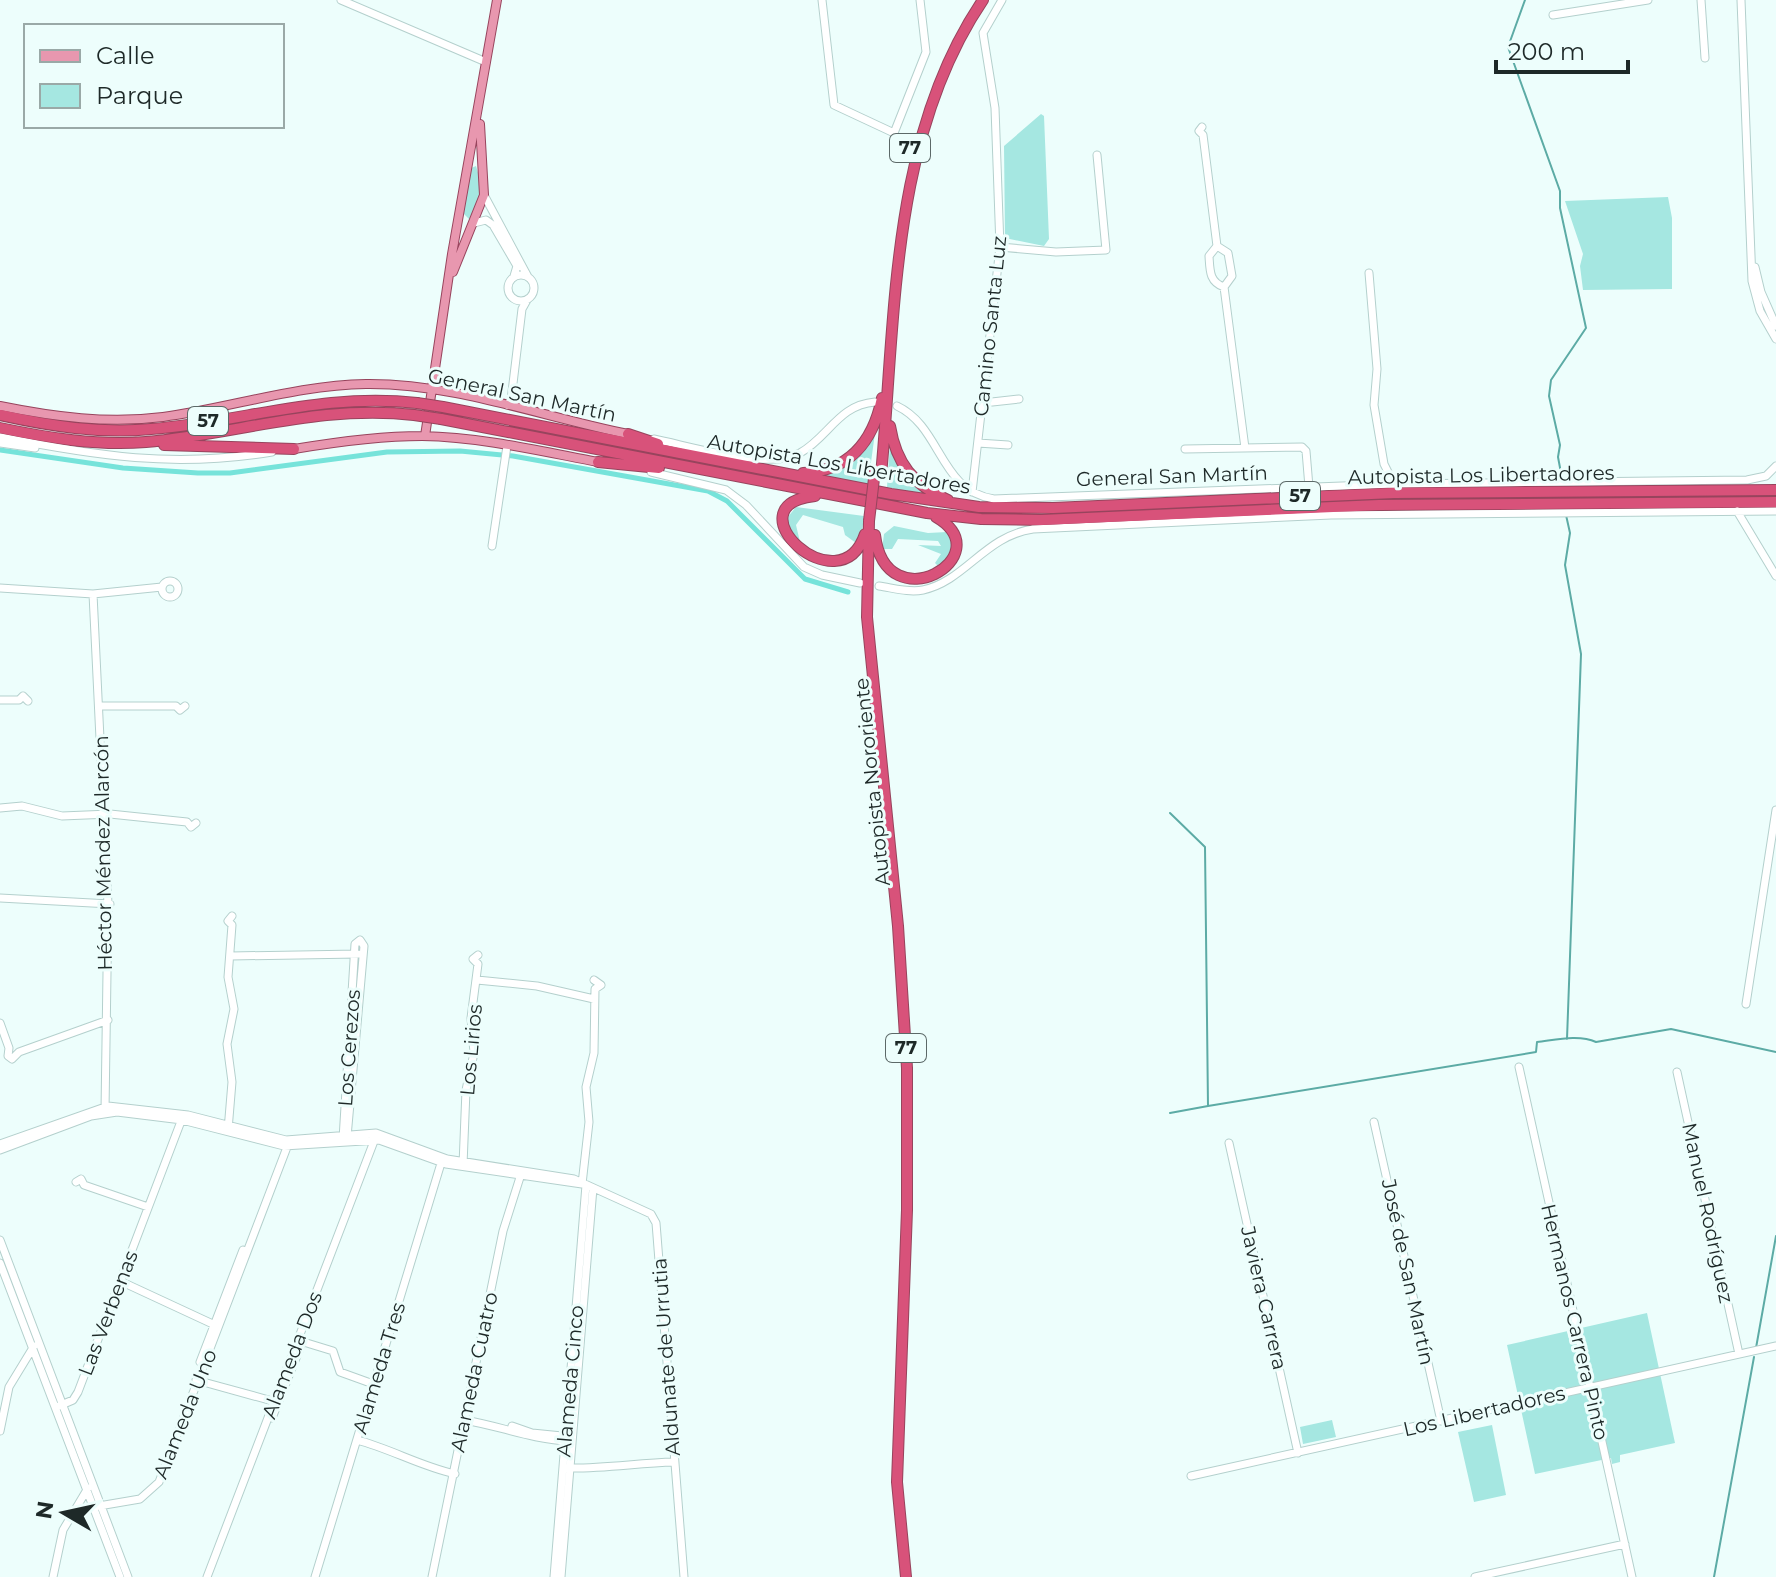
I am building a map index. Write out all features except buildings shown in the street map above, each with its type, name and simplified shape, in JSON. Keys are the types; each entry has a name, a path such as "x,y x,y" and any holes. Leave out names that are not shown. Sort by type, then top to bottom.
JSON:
{"highway":[{"name":"Autopista Nororiente","path":"906,1577 899,1530 897,1467 908,1197 907,1068 900,941 867,617 878,472 878,400 899,211 910,150 939,63 975,0"},
{"name":"Autopista Nororiente","path":"878,472 892,408 905,221 917,147 943,70 983,0"},
{"name":"Autopista Los Libertadores","path":"0,415 71,428 133,431 319,401 362,399 417,403 965,506 1032,508 1548,486 1776,490"},
{"path":"781,473 823,471 850,460 871,431 878,400"},
{"path":"892,408 896,451 909,474 929,491 965,506"},
{"name":"Autopista Los Libertadores","path":"0,428 62,439 118,443 171,439 329,412 414,415 927,513 1029,520 1352,506 1574,508 1776,502"},
{"path":"628,434 705,459"},
{"path":"118,443 294,449"},
{"path":"598,462 700,470"},
{"path":"829,494 802,498 788,509 784,528 796,548 830,560 847,558 860,546 873,521"},
{"path":"875,535 881,560 893,573 909,577 941,572 955,559 957,541 948,525 927,513"},
{"name":"Autopista Nororiente","path":"873,521 874,628 906,929 913,1047 915,1182 903,1487 913,1577"}],"main road":[{"path":"425,436 459,214 497,0"},
{"path":"450,280 484,195 479,102"},
{"path":"468,168 476,164 483,170"},
{"path":"459,214 463,222 474,223"},
{"name":"General San Martín","path":"0,406 64,417 127,420 350,385 389,385 510,404 628,434"},
{"path":"294,449 376,437 425,436 598,462"}],"street":[{"path":"341,0 486,62"},
{"path":"367,11 369,0"},
{"path":"822,0 834,105 895,133 926,52 920,0"},
{"name":"Camino Santa Luz","path":"972,492 1000,247 995,108 983,33 1002,0"},
{"path":"1553,15 1648,0"},
{"path":"1701,0 1705,58"},
{"path":"1741,0 1755,296 1776,339"},
{"path":"1203,135 1217,246 1209,256 1211,276 1214,282 1224,287"},
{"path":"1000,247 1105,251 1108,245 1097,155"},
{"path":"484,195 535,288 522,312 510,404"},
{"path":"474,223 486,220 492,223 517,266 508,290 522,312"},
{"path":"1217,246 1228,253 1232,276 1224,287 1245,448"},
{"path":"1752,249 1761,292 1776,326"},
{"path":"1369,273 1377,369 1374,405 1385,467 1394,484"},
{"path":"514,276 528,277"},
{"path":"516,300 527,300"},
{"path":"983,403 1019,399"},
{"name":"General San Martín","path":"628,434 780,460 806,449 846,410 878,400"},
{"path":"892,408 920,423 951,474 972,492"},
{"path":"0,440 168,461 227,459 294,449"},
{"path":"978,443 1008,445"},
{"path":"492,546 507,446"},
{"path":"1185,449 1302,447 1306,451 1309,487"},
{"path":"598,462 720,487 746,505 804,567 822,575 860,583"},
{"path":"1574,486 1751,480 1766,476 1776,466"},
{"name":"General San Martín","path":"972,492 988,498 1019,499 1394,484 1548,486"},
{"path":"879,586 912,591 935,586 994,542 1020,532 1550,508"},
{"path":"1574,508 1776,511"},
{"path":"1737,511 1776,576"},
{"path":"0,588 95,594 162,587"},
{"name":"Héctor Méndez Alarcón","path":"95,594 110,904 106,1109"},
{"path":"0,700 19,700"},
{"path":"102,706 176,706"},
{"path":"0,808 22,806 62,816 108,814 187,822"},
{"path":"1746,1004 1776,810"},
{"path":"0,898 110,904"},
{"path":"228,1129 232,1078 227,1044 234,1009 228,977 232,925"},
{"name":"Los Cerezos","path":"231,956 358,951 345,1138"},
{"name":"Los Lirios","path":"463,1164 466,1090 474,1053 471,1018 478,964"},
{"name":"Los Lirios","path":"477,980 537,986 594,999"},
{"path":"587,1186 589,1122 586,1083 594,1053 595,989"},
{"path":"0,1023 10,1059 19,1052 107,1020"},
{"name":"Hermanos Carrera Pinto","path":"1519,1067 1632,1577"},
{"name":"Manuel Rodríguez","path":"1677,1072 1739,1354"},
{"name":"Aldunate de Urrutia","path":"0,1147 106,1109 183,1117 287,1143 378,1137 444,1161 524,1172 587,1186 649,1213 655,1220 684,1577"},
{"name":"Las Verbenas","path":"59,1406 77,1395 183,1117"},
{"name":"José de San Martín","path":"1374,1122 1441,1421"},
{"name":"Alameda Dos","path":"209,1577 378,1137"},
{"name":"Alameda Uno","path":"98,1506 140,1499 157,1486 287,1143"},
{"name":"Javiera Carrera","path":"1229,1143 1298,1453"},
{"name":"Alameda Tres","path":"317,1577 444,1161"},
{"name":"Alameda Cuatro","path":"434,1577 502,1237 524,1172"},
{"path":"84,1185 148,1207"},
{"name":"Alameda Cinco","path":"561,1577 587,1186"},
{"path":"0,1240 59,1406 128,1577"},
{"path":"0,1263 36,1345"},
{"path":"120,1283 216,1328"},
{"path":"300,1340 333,1351 340,1372 376,1385"},
{"path":"0,1431 9,1387 36,1345"},
{"name":"Los Libertadores","path":"1191,1476 1776,1346"},
{"path":"196,1380 276,1402"},
{"path":"467,1418 500,1421 532,1433 568,1439"},
{"path":"359,1441 391,1450 420,1465 455,1474"},
{"path":"566,1468 606,1469 637,1463 674,1462"},
{"name":"Alameda Cinco","path":"554,1577 566,1468"},
{"path":"53,1577 63,1530 90,1487"},
{"path":"98,1506 120,1577"},
{"path":"1475,1577 1625,1544"}],"green space":[{"path":"1041,114 1044,116 1049,239 1044,246 1005,238 1004,146"},
{"path":"476,166 483,189 473,218 469,219 462,212 469,169"},
{"path":"1668,197 1672,218 1672,289 1583,290 1580,266 1583,254 1565,201"},
{"path":"871,433 875,433 868,484 809,474 825,473"},
{"path":"890,445 938,498 887,487"},
{"path":"796,507 864,516 862,533 856,543 845,535 843,527 803,515 796,525 800,542 792,539 787,518"},
{"path":"894,526 928,533 947,532 953,539 952,554 939,567 935,563 941,554 918,545 941,546 938,541 898,539 892,549 882,549 884,534"},
{"path":"1647,1313 1675,1443 1620,1455 1620,1462 1612,1464 1611,1458 1535,1474 1507,1345"},
{"path":"1332,1420 1336,1437 1303,1444 1300,1427"},
{"path":"1492,1425 1506,1495 1474,1502 1458,1432"}],"waterway":[{"path":"1525,0 1508,47 1560,191 1560,208 1586,328 1551,380 1549,396 1560,445 1558,457 1564,489"},
{"path":"0,450 123,468 198,473 230,473 387,452 460,451 513,456 708,491 727,501 805,579 848,592"},
{"path":"1566,515 1570,533 1565,565 1581,654 1567,1039"},
{"path":"1170,813 1205,847 1208,1106 1170,1113"},
{"path":"1208,1106 1536,1052 1537,1042 1567,1038 1596,1042 1671,1029 1776,1052"},
{"path":"1756,1348 1776,1236"},
{"path":"1714,1577 1754,1357"}]}
